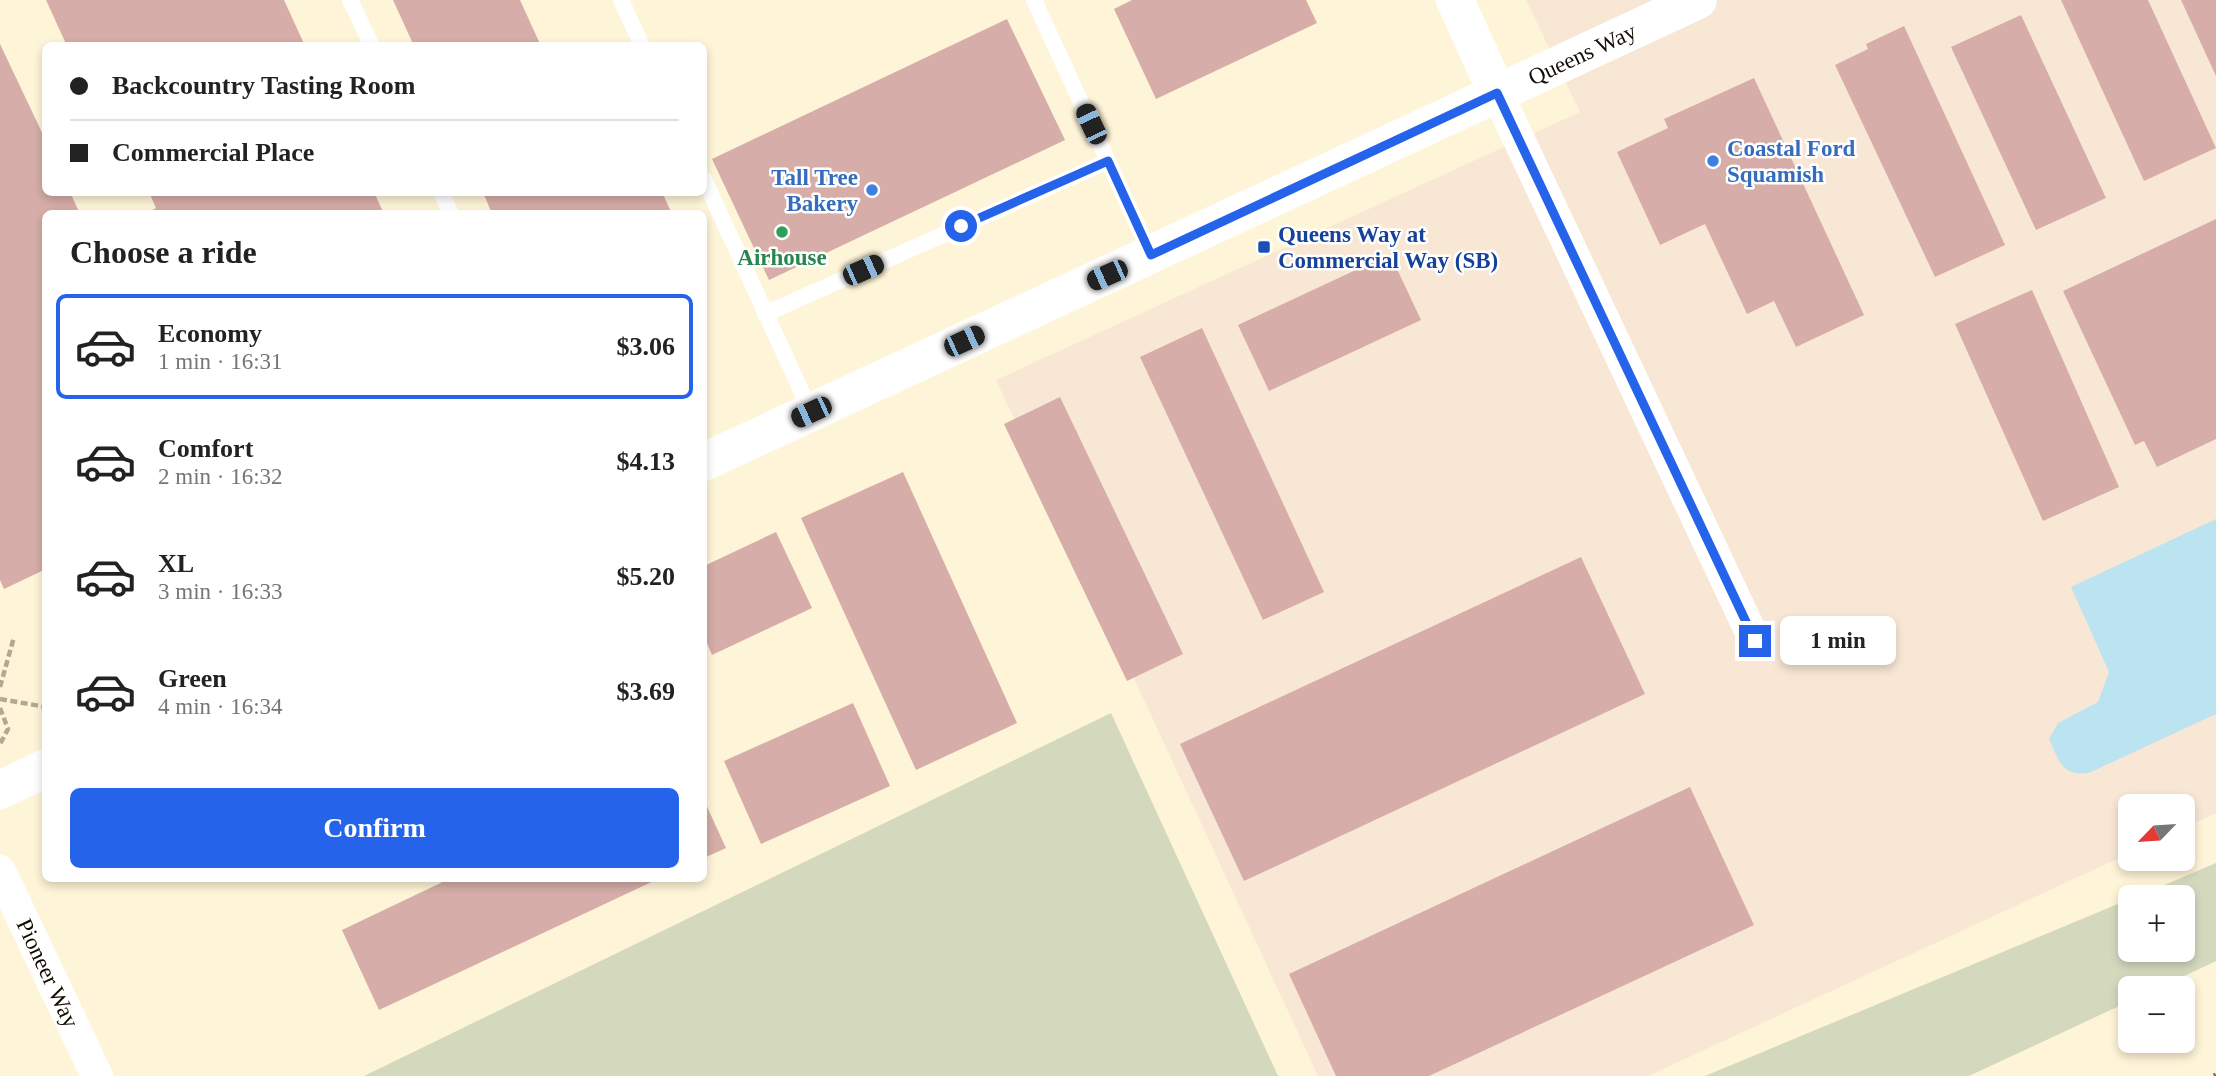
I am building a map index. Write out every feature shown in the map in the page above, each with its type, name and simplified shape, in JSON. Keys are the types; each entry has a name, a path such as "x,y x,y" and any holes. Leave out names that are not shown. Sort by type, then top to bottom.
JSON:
{"street":[{"path":"1455,0 1755,641"},
{"name":"Queens Way","path":"707,461 1698,0"},
{"path":"0,790 42,770"},
{"name":"Pioneer Way","path":"0,870 97,1076"}],"lane":[{"path":"350,0 370,42"},
{"path":"621,0 640,42"},
{"path":"1034,0 1151,255"},
{"path":"765,314 1108,161"},
{"path":"707,186 811,412"}],"path":[{"path":"0,687 14,637"},
{"path":"0,699 42,706"},
{"path":"0,708 8,729 0,744"}],"shaded area":[{"path":"1526,0 2216,0 2216,813 2195,823 2195,794 2118,794 2118,859 1648,1076 1318,1076 996,380 1580,112"}],"green space":[{"path":"1111,713 1278,1076 364,1076"},
{"path":"2216,863 2216,961 2184,976 2118,976 2118,1007 1969,1076 1705,1076 2118,904 2118,962 2195,962 2195,885 2164,885"}],"water":[{"path":"2216,519 2216,714 2089,773 2067,770 2059,761 2049,739 2058,723 2098,702 2109,672 2071,587"}],"building":[{"path":"46,0 284,0 303,42 65,42"},
{"path":"393,0 520,0 539,42 412,42"},
{"path":"1132,0 1306,0 1317,23 1156,99 1114,9"},
{"path":"2061,0 2148,0 2216,148 2144,181"},
{"path":"2181,0 2216,0 2216,76"},
{"path":"2021,15 2106,198 2036,230 1951,47"},
{"path":"1007,19 1065,140 769,280 712,159"},
{"path":"1904,26 2005,245 1935,277 1835,65 1868,49 1866,44"},
{"path":"0,44 42,133 42,196 72,196 78,210 42,210 42,571 4,589 0,580"},
{"path":"1754,78 1864,315 1796,347 1774,301 1747,314 1705,224 1660,245 1617,152 1668,128 1664,119"},
{"path":"151,196 376,196 382,210 152,210 156,208"},
{"path":"485,196 664,196 670,210 490,210"},
{"path":"2216,219 2216,439 2157,467 2144,441 2135,445 2063,291"},
{"path":"1390,254 1421,320 1269,391 1238,325"},
{"path":"2032,290 2119,487 2043,521 1955,324"},
{"path":"1202,328 1324,592 1263,620 1140,357"},
{"path":"1060,397 1183,654 1127,681 1004,424"},
{"path":"903,472 1017,723 916,770 801,518"},
{"path":"776,532 812,608 712,655 707,643 707,565"},
{"path":"1581,557 1645,694 1244,881 1180,744"},
{"path":"853,703 890,786 761,844 724,761"},
{"path":"1690,787 1754,925 1429,1076 1336,1076 1289,974"},
{"path":"707,807 726,848 707,857"},
{"path":"443,882 651,882 379,1010 342,930"}],"place":[{"name":"Coastal Ford Squamish","path":"1713,161"},
{"name":"Tall Tree Bakery","path":"872,190"},
{"name":"Airhouse","path":"782,232"},
{"name":"Queens Way at Commercial Way (SB)","path":"1264,247"}],"route":[{"path":"961,226 1108,161 1151,255 1497,93 1755,641"}]}
